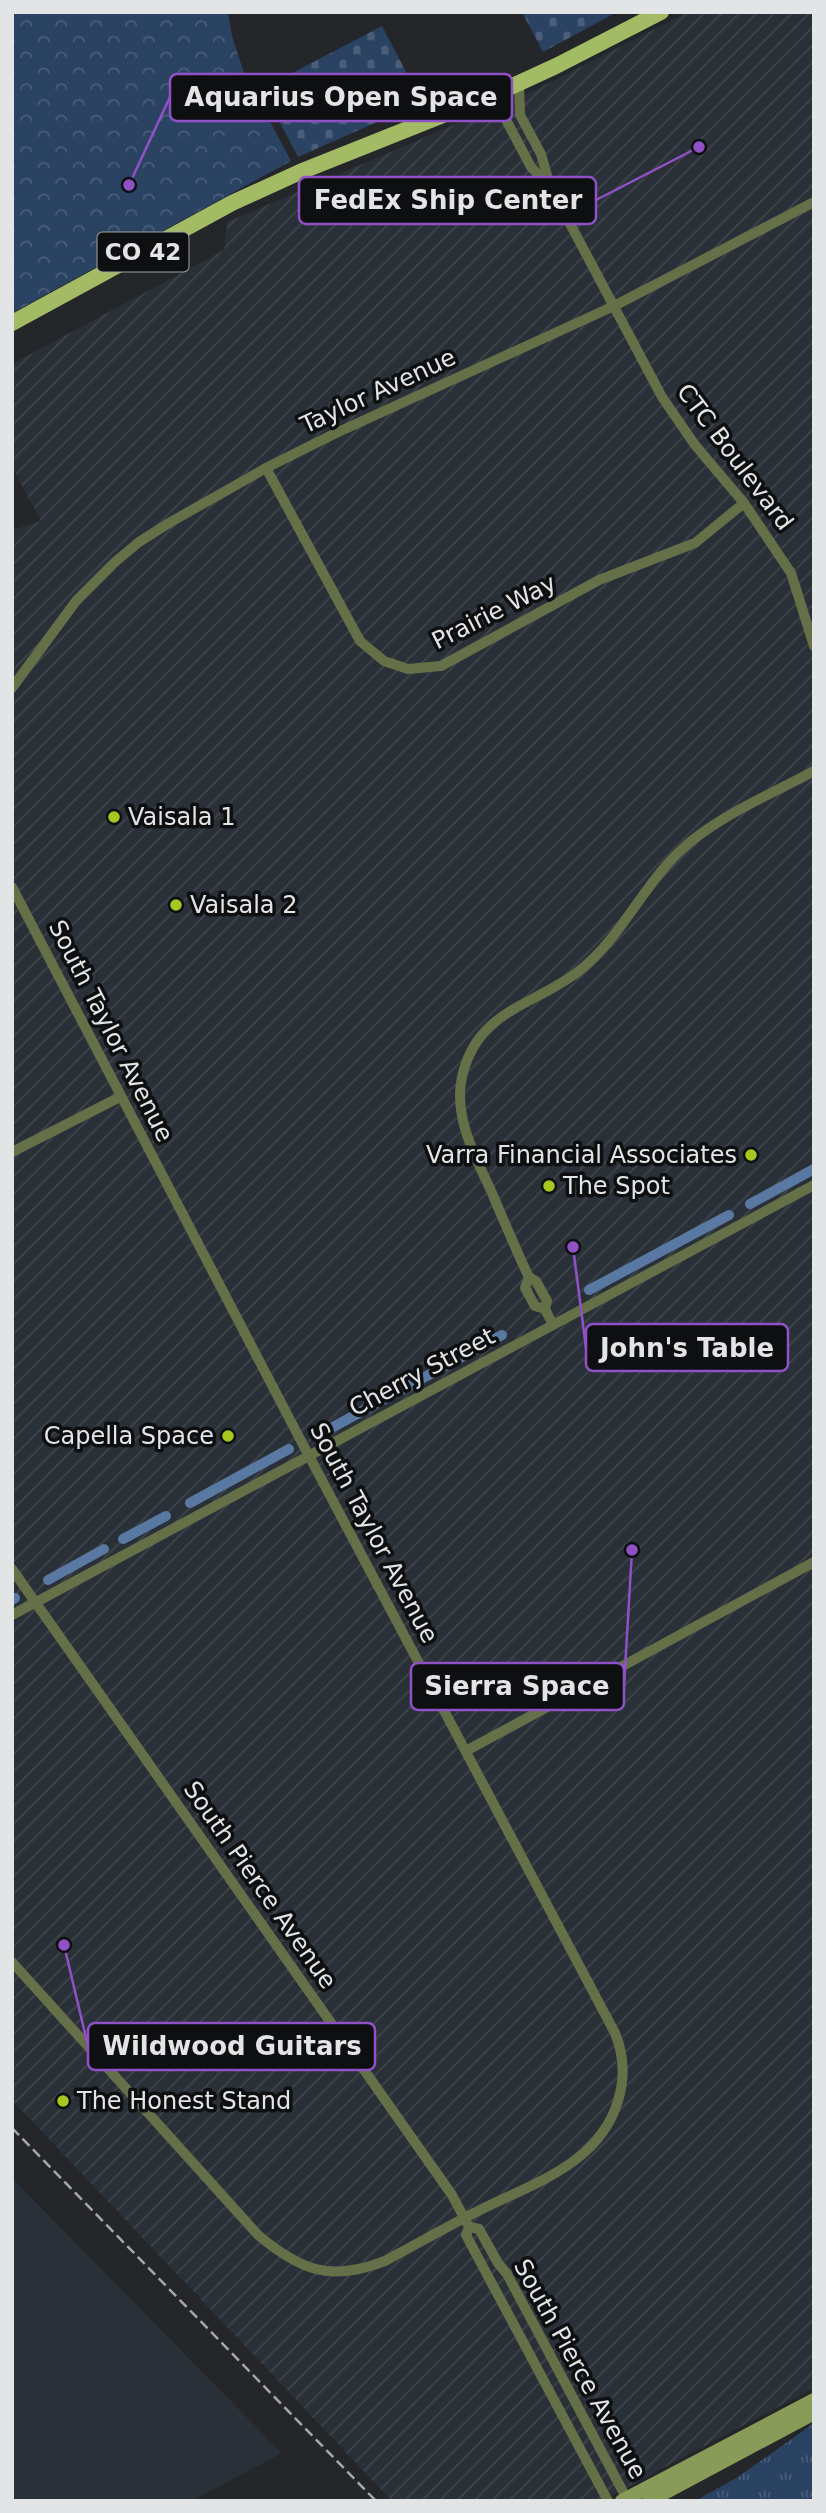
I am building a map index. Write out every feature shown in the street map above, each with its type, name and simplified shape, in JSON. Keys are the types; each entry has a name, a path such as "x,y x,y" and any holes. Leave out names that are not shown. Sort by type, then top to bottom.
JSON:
{"main road":[{"name":"CO 42","path":"12,323 232,203 300,172 493,95 661,12"},
{"path":"626,2500 814,2400"},
{"path":"649,2501 814,2413"}],"street":[{"name":"CTC Boulevard","path":"519,83 520,115 541,154 550,186 678,422 777,548 796,582 814,646"},
{"name":"CTC Boulevard","path":"493,95 531,167 550,186"},
{"name":"Taylor Avenue","path":"12,688 76,601 115,562 139,542 169,523 265,468 614,306 814,202"},
{"name":"Prairie Way","path":"265,468 360,642 384,661 408,669 441,666 599,580 695,543 744,503"},
{"path":"553,1325 545,1309 535,1307 525,1288 529,1278 466,1132 460,1107 461,1078 471,1050 490,1024 579,971 603,948 670,861 697,837 814,771"},
{"name":"South Taylor Avenue","path":"12,887 120,1097 615,2033 620,2045 624,2072 613,2118 598,2141 571,2164 467,2222 385,2261 355,2271 328,2272 306,2267 283,2256 249,2225 12,1962"},
{"path":"12,1152 120,1097"},
{"name":"Cherry Street","path":"12,1615 814,1185"},
{"path":"466,1751 814,1562"},
{"name":"South Pierce Avenue","path":"12,1569 438,2175 467,2222 479,2229 507,2274 626,2500"},
{"name":"South Pierce Avenue","path":"467,2222 466,2235 608,2501"}],"shaded area":[{"path":"688,12 814,12 814,2388 601,2501 392,2501 12,2100 12,530 41,521 12,467 12,364 224,250 227,222 535,90"},
{"path":"12,2178 282,2453 192,2501 12,2501"}],"green space":[{"path":"12,12 228,12 232,36 244,73 291,161 12,313"},
{"path":"522,12 617,12 543,52"},
{"path":"382,26 422,102 298,157 262,89"},
{"path":"814,2423 814,2501 695,2501 738,2477"}],"waterway":[{"path":"750,1204 814,1169"},
{"path":"589,1290 729,1215"},
{"path":"324,1432 502,1335"},
{"path":"190,1503 289,1449"},
{"path":"123,1539 166,1516"},
{"path":"48,1580 104,1549"}],"railway":[{"path":"12,2128 376,2501"}],"place":[{"name":"FedEx Ship Center","path":"699,147"},
{"name":"Aquarius Open Space","path":"129,185"},
{"name":"Vaisala 1","path":"114,817"},
{"name":"Vaisala 2","path":"176,905"},
{"name":"Varra Financial Associates","path":"751,1155"},
{"name":"The Spot","path":"549,1186"},
{"name":"John's Table","path":"573,1247"},
{"name":"Capella Space","path":"228,1436"},
{"name":"Sierra Space","path":"632,1550"},
{"name":"Wildwood Guitars","path":"64,1945"},
{"name":"The Honest Stand","path":"63,2101"}]}
